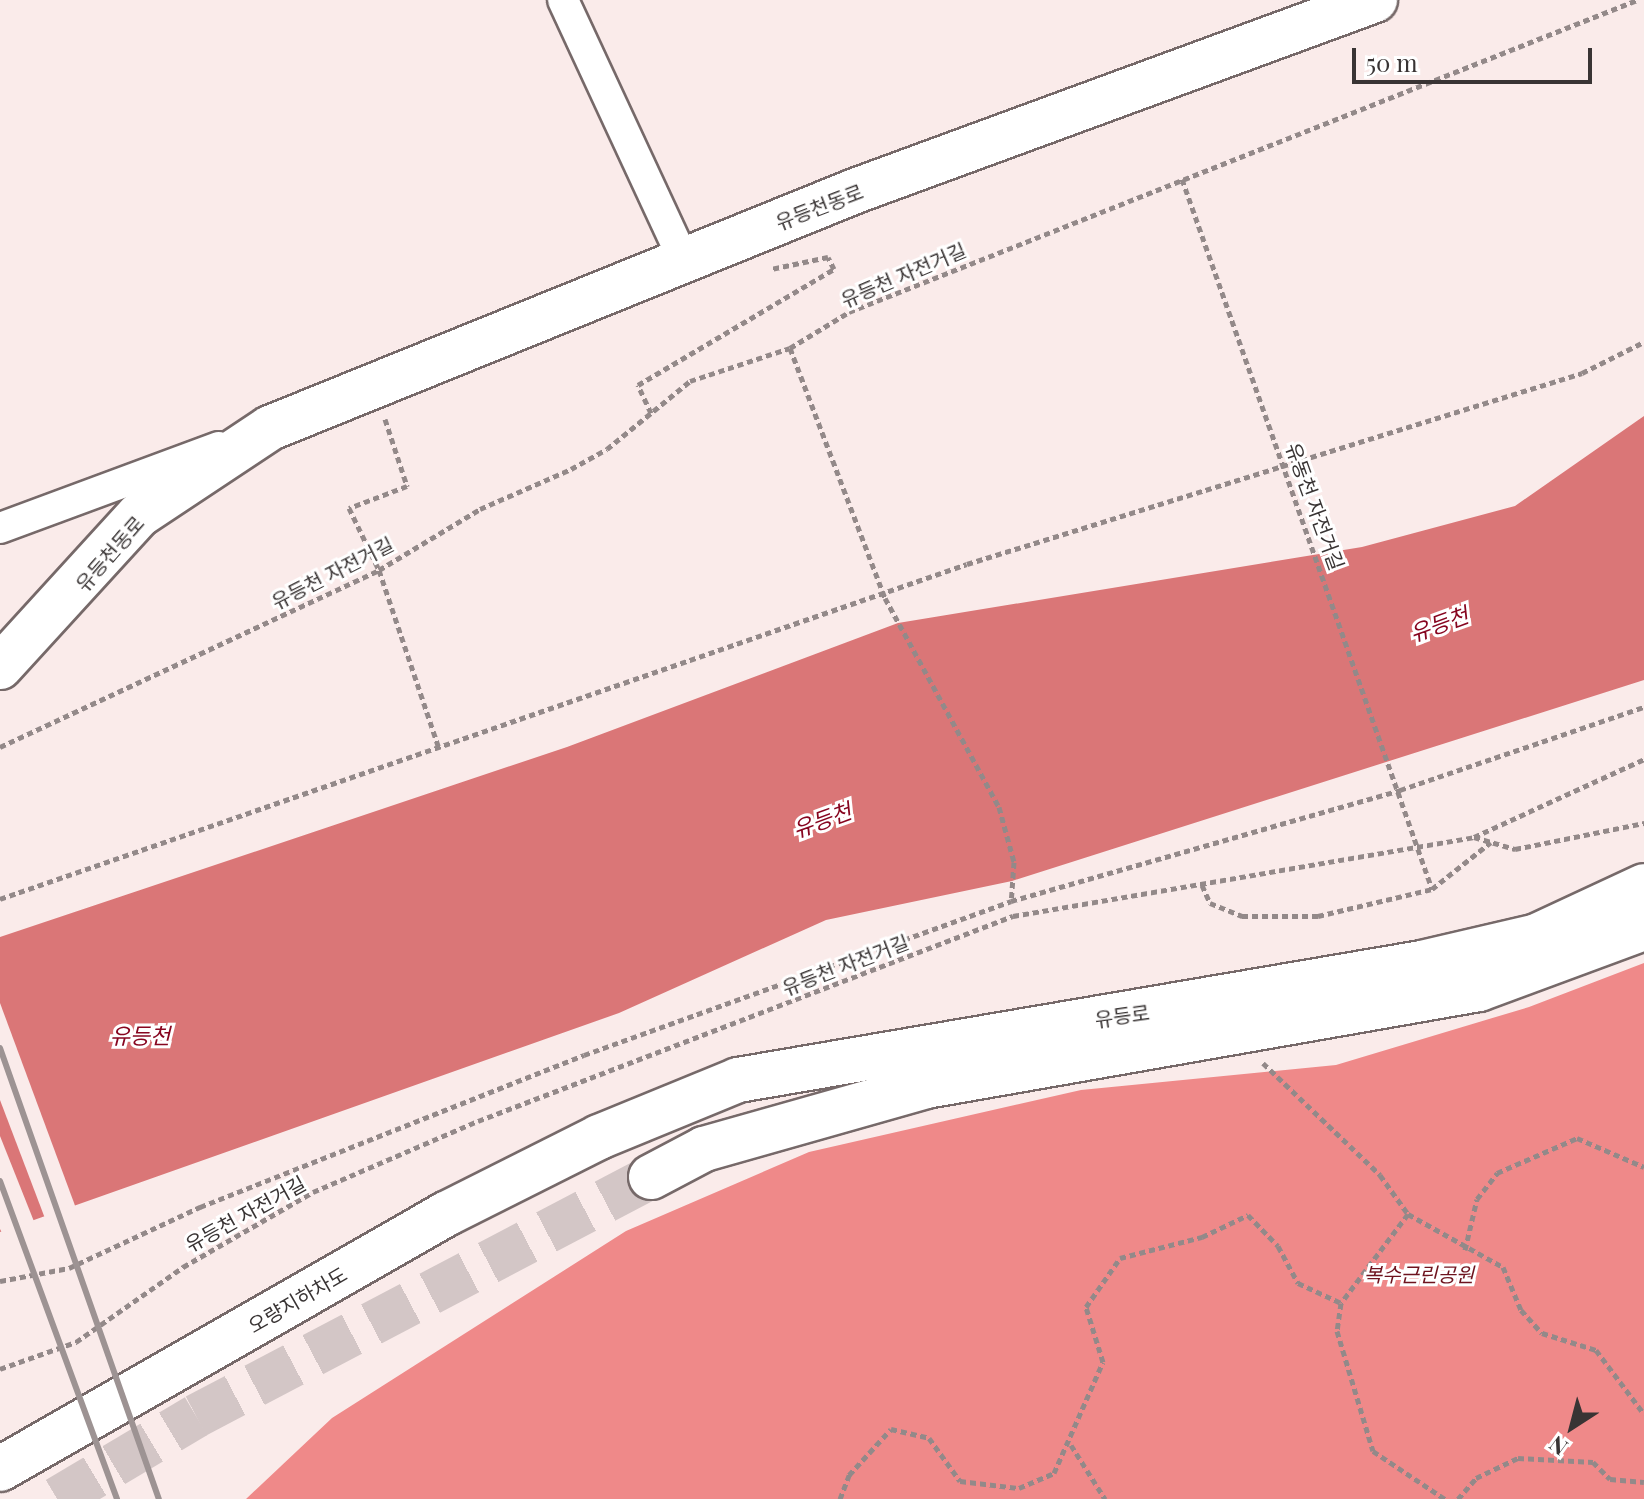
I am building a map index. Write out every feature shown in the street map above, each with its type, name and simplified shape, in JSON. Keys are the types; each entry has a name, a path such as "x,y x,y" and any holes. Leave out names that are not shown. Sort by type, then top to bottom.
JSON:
{"main road":[{"name":"유등천동로","path":"0,667 139,515 270,428 732,240 1375,0"},
{"name":"유등로","path":"599,1137 738,1080 1225,1001 1537,936 1644,886"},
{"name":"유등로","path":"651,1177 704,1149 926,1086 1479,989 1644,928"},
{"name":"오량지하차도","path":"0,1469 446,1214 599,1137"}],"street":[{"path":"563,0 683,259"},
{"name":"유등천동로","path":"0,528 270,428"}],"path":[{"name":"유등천 자전거길","path":"0,747 379,570 480,509 607,449 690,381 790,348 849,312 1637,0"},
{"name":"유동천 자전거길","path":"1182,179 1394,772 1432,889"},
{"path":"651,413 638,385 834,269 828,257 744,274 732,240"},
{"path":"0,899 885,598 967,564 1582,373 1644,342"},
{"path":"790,348 885,598 981,763 1014,862 1011,901"},
{"path":"382,410 407,486 349,508 379,570 439,748"},
{"path":"0,1281 69,1268 200,1207 584,1055 1011,901 1400,790 1644,707"},
{"path":"1417,844 1474,837 1644,759"},
{"path":"1474,837 1515,849 1644,823"},
{"path":"1202,885 1210,903 1242,916 1318,916 1432,889 1491,842"},
{"name":"유등천 자전거길","path":"0,1369 76,1342 183,1267 313,1192 478,1121 1013,916 1247,879 1417,844"},
{"path":"1225,1032 1380,1175 1408,1214 1465,1250 1503,1267 1521,1310 1542,1333 1596,1350 1644,1414"},
{"path":"1465,1250 1477,1199 1497,1173 1577,1138 1644,1167"},
{"path":"1408,1214 1387,1252 1341,1303 1337,1331 1373,1451 1445,1499"},
{"path":"840,1499 849,1475 891,1429 929,1438 960,1481 1019,1488 1054,1473 1071,1445 1084,1394 1103,1362 1086,1307 1120,1258 1202,1237 1248,1215 1278,1246 1298,1283 1341,1303"},
{"path":"1071,1445 1105,1499"},
{"path":"1458,1499 1476,1478 1518,1458 1593,1462 1610,1479 1644,1482"}],"green space":[{"name":"복수근린공원","path":"1644,963 1644,1499 246,1499 332,1418 626,1231 809,1152 1081,1090 1336,1065 1529,1007"}],"water":[{"name":"유등천","path":"1644,416 1644,680 1012,881 826,920 619,1013 0,1232 0,937 567,747 898,623 1362,547 1515,506"}],"pier":[{"path":"0,1003 77,1211 46,1221 0,1100"},
{"path":"0,1136 35,1224 3,1235 0,1229"}],"tunnel":[{"path":"57,1499 196,1416 651,1177"}],"railway":[{"path":"0,1048 159,1499"},
{"path":"0,1181 117,1499"}]}
